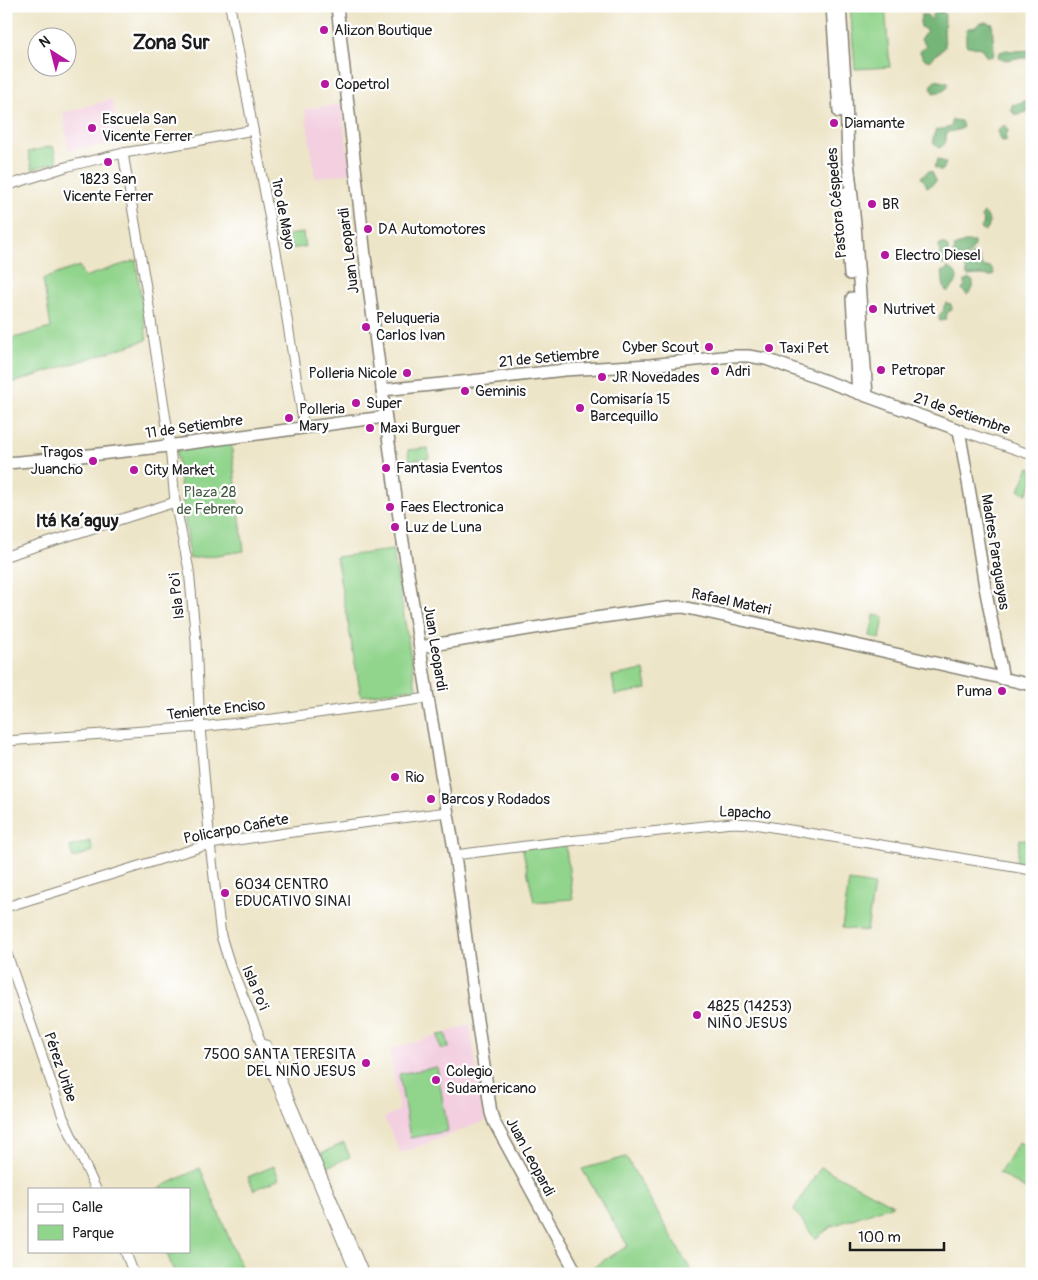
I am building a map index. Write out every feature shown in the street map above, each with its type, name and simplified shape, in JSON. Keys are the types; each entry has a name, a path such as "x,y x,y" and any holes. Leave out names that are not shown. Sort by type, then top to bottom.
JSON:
{"main road":[{"name":"Juan Leopardi","path":"337,6 363,239 400,527 455,855 491,1113 494,1122 577,1274"},
{"name":"Pastora Céspedes","path":"832,6 862,395"},
{"name":"Pastora Céspedes","path":"840,6 848,161 855,224 856,300"},
{"name":"21 de Setiembre","path":"382,390 564,370 650,366 732,356 748,356 777,363 960,430"},
{"name":"11 de Setiembre","path":"6,463 62,459 170,446 386,417"},
{"name":"Madres Paraguayas","path":"960,430 985,587 1003,679"},
{"name":"Rafael Materi","path":"420,647 622,614 683,607 1032,685"}],"street":[{"name":"1ro de Mayo","path":"230,6 279,268 304,427"},
{"path":"6,186 69,166 123,153 253,130"},
{"name":"Isla Po'i","path":"123,153 148,293 170,446 175,502 189,570 196,641 200,727 210,844 221,936 230,965 258,1032 266,1058 356,1274"},
{"name":"21 de Setiembre","path":"960,430 1032,455"},
{"path":"6,556 175,502"},
{"name":"Teniente Enciso","path":"6,741 200,727 428,698"},
{"name":"Policarpo Cañete","path":"6,907 210,844 284,832 447,812"},
{"name":"Lapacho","path":"455,855 528,845 732,823 754,824 1032,870"},
{"name":"Pérez Uribe","path":"6,951 63,1117 96,1188"},
{"name":"Isla Po'i","path":"258,1032 272,1055 364,1274"},
{"path":"125,1252 134,1274"}],"shaded area":[{"name":"Escuela San Vicente Ferrer","path":"112,99 122,143 68,150 63,113"},
{"path":"341,104 351,173 315,178 305,109"},
{"name":"Colegio Sudamericano","path":"470,1025 485,1121 401,1153 384,1118 399,1110 390,1050"}],"green space":[{"path":"850,6 885,6 890,67 855,69"},
{"path":"943,12 945,15 945,47 929,61 923,58 920,52 926,46 921,39 927,31 921,27 921,15 927,15 932,20 931,16 934,13"},
{"path":"986,22 993,24 994,52 993,56 989,57 986,56 981,48 966,45 968,28"},
{"path":"1007,50 1032,50 1032,58 1007,60 999,58 1000,52"},
{"path":"935,80 948,83 947,88 933,93 931,87"},
{"path":"1029,100 1030,107 1027,112 1019,115 1014,114 1011,110 1012,105"},
{"path":"952,120 961,121 963,127 946,133 946,142 939,148 935,146 933,136 935,131 952,126"},
{"path":"1006,125 1008,131 1005,137 1007,141 1005,142 1001,140 998,131"},
{"path":"53,146 57,162 32,169 28,152"},
{"path":"939,159 946,163 943,170 934,167"},
{"path":"929,171 932,172 936,181 927,187 921,178"},
{"path":"984,213 989,223 988,229 984,231 981,230 984,223 981,217"},
{"path":"303,233 305,247 280,250 278,236"},
{"path":"964,242 974,242 973,250 963,259 956,258 953,253 954,247"},
{"path":"942,244 948,247 950,263 947,265 940,264 939,246"},
{"path":"975,254 979,257 984,267 991,267 993,275 967,276 965,261"},
{"path":"136,260 147,340 6,385 6,340 51,328 43,279 79,266 84,277"},
{"path":"947,268 957,275 955,285 949,291 946,291 944,286 942,271 947,270"},
{"path":"969,279 973,283 972,289 967,295 962,289 965,281"},
{"path":"946,303 951,304 952,309 948,311 945,320 940,321 940,314 943,312"},
{"name":"Plaza 28 de Febrero","path":"231,443 244,551 190,559 176,451"},
{"path":"428,448 429,458 409,460 408,450"},
{"path":"1029,467 1032,469 1032,483 1027,494 1019,490"},
{"path":"393,550 416,688 361,696 336,557"},
{"path":"874,615 884,617 880,639 870,636"},
{"path":"644,670 647,689 615,695 612,676"},
{"path":"1020,839 1032,841 1032,868 1016,865"},
{"path":"90,841 93,851 73,858 70,847"},
{"path":"565,841 573,899 534,902 522,846"},
{"path":"849,881 874,885 867,931 842,928"},
{"path":"446,1034 449,1048 441,1049 438,1035"},
{"path":"437,1067 448,1131 410,1138 399,1074"},
{"path":"1019,1142 1032,1150 1032,1193 999,1173"},
{"path":"344,1143 350,1157 325,1168 319,1154"},
{"path":"626,1157 693,1274 581,1274 628,1246 582,1169"},
{"path":"274,1166 279,1179 254,1190 248,1177"},
{"path":"821,1167 893,1205 832,1226 815,1239 794,1209"},
{"path":"200,1168 244,1274 175,1274 166,1252 190,1252 190,1188 159,1188"}],"place":[{"name":"Alizon Boutique","path":"324,30"},
{"name":"Copetrol","path":"325,84"},
{"name":"Diamante","path":"834,123"},
{"name":"Escuela San Vicente Ferrer","path":"92,128"},
{"name":"1823 San Vicente Ferrer","path":"108,162"},
{"name":"BR","path":"872,204"},
{"name":"DA Automotores","path":"368,229"},
{"name":"Electro Diesel","path":"885,255"},
{"name":"Nutrivet","path":"873,309"},
{"name":"Peluqueria Carlos Ivan","path":"366,327"},
{"name":"Cyber Scout","path":"709,347"},
{"name":"Taxi Pet","path":"769,348"},
{"name":"Petropar","path":"881,370"},
{"name":"Adri","path":"715,371"},
{"name":"Polleria Nicole","path":"407,373"},
{"name":"JR Novedades","path":"602,377"},
{"name":"Geminis","path":"465,391"},
{"name":"Super","path":"356,403"},
{"name":"Comisaría 15 Barcequillo","path":"580,408"},
{"name":"Polleria Mary","path":"289,418"},
{"name":"Maxi Burguer","path":"370,428"},
{"name":"Tragos Juancho","path":"93,461"},
{"name":"Fantasia Eventos","path":"386,468"},
{"name":"City Market","path":"134,470"},
{"name":"Faes Electronica","path":"390,507"},
{"name":"Luz de Luna","path":"395,527"},
{"name":"Puma","path":"1002,691"},
{"name":"Rio","path":"395,777"},
{"name":"Barcos y Rodados","path":"431,799"},
{"name":"6034 CENTRO EDUCATIVO SINAI","path":"225,893"},
{"name":"4825 (14253) NIÑO JESUS","path":"697,1015"},
{"name":"7500 SANTA TERESITA DEL NIÑO JESUS","path":"366,1063"},
{"name":"Colegio Sudamericano","path":"436,1080"}],"district":[{"name":"Zona Sur","path":"171,42"},
{"name":"Itá Ka´aguy","path":"77,521"}]}
